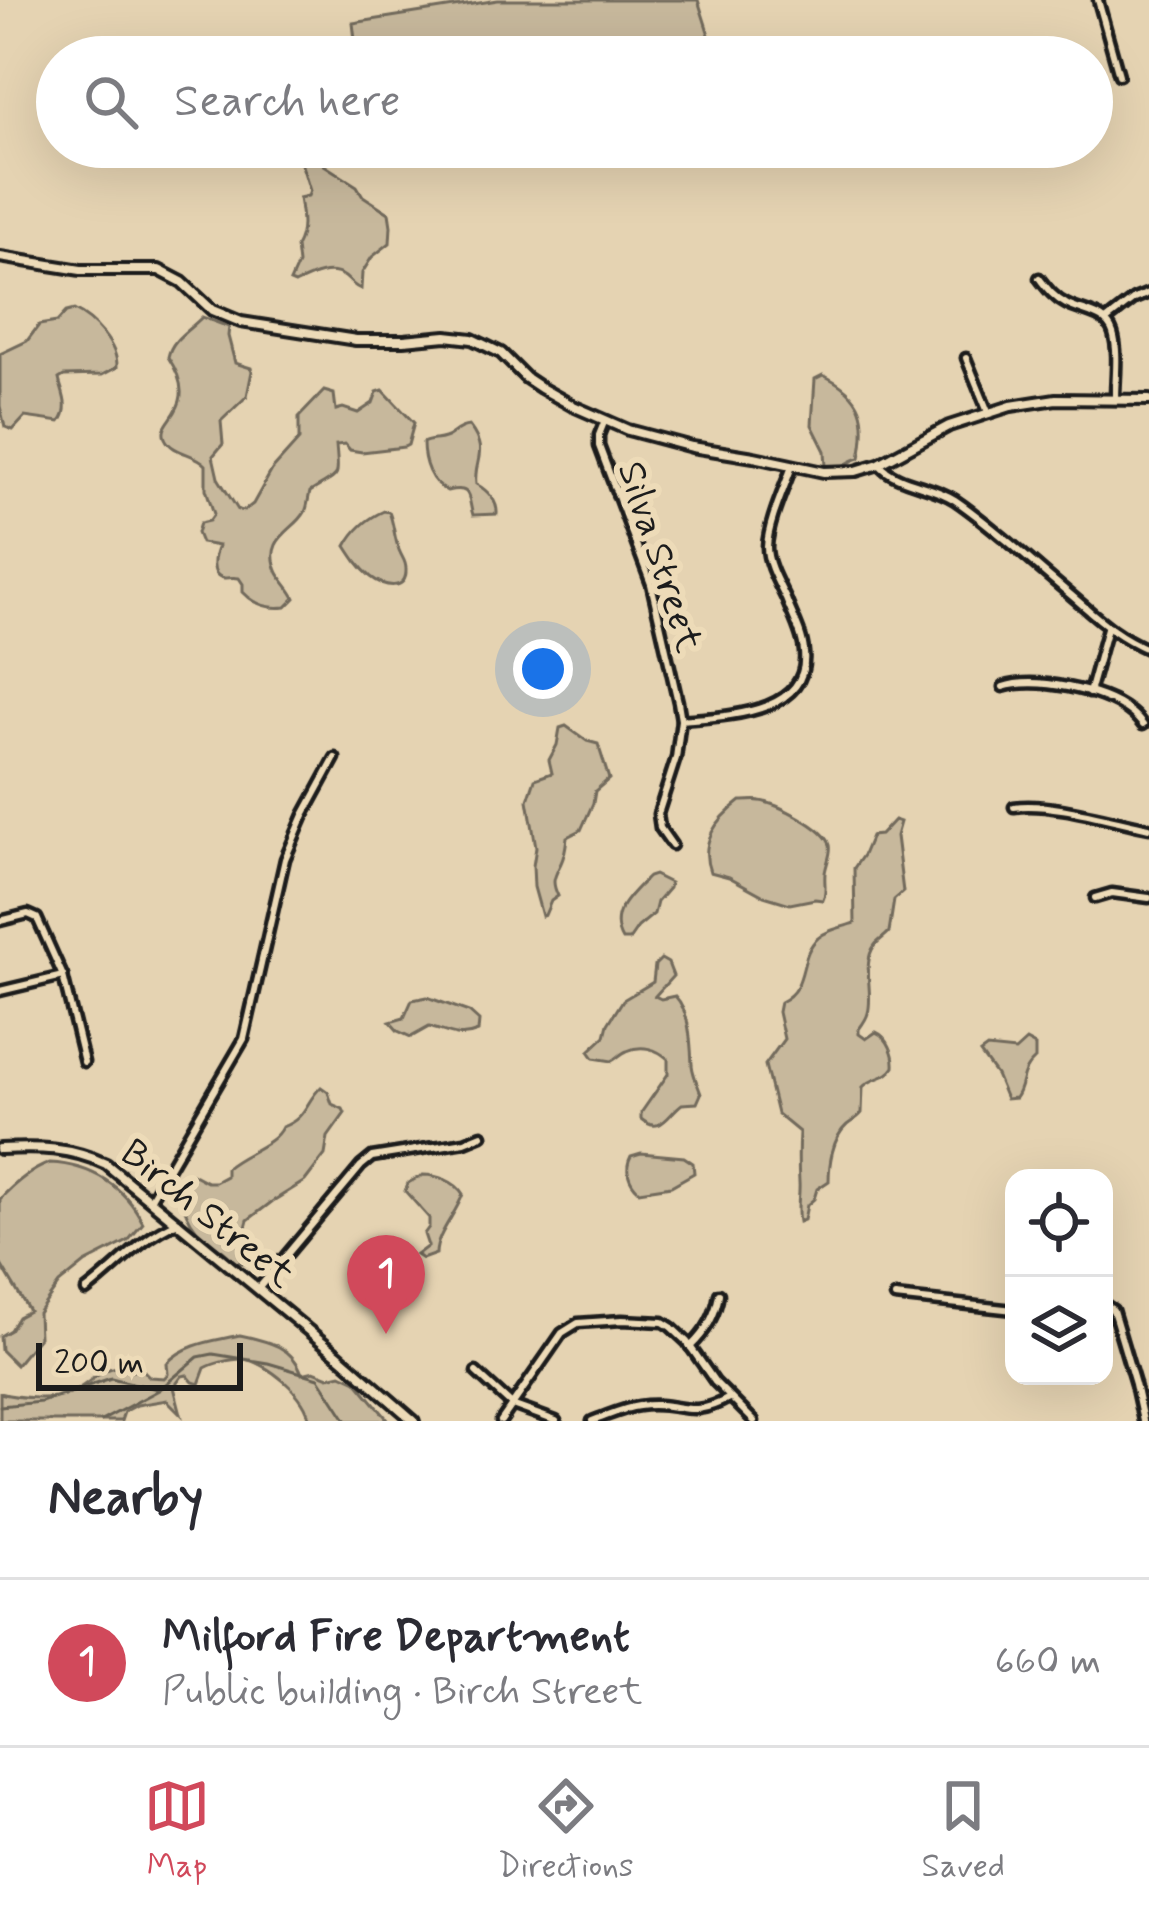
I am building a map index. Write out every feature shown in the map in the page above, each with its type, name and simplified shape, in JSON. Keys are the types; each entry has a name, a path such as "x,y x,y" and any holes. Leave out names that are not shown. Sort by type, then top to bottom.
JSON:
{"street":[{"path":"1098,0 1109,36"},
{"path":"1113,51 1120,75"},
{"path":"0,257 81,270 159,270 182,282 212,310 241,322 356,340 472,339 501,353 541,388 628,430 792,466 841,472 879,464 949,426 988,412 1056,399 1149,400"},
{"path":"1039,278 1067,305 1106,320 1114,338 1115,399"},
{"path":"1106,320 1149,293"},
{"path":"966,358 988,412"},
{"name":"Silva Street","path":"605,420 599,446 658,607 681,720 676,758 658,814 660,828 672,845"},
{"path":"879,464 886,473 954,500 1106,628 1149,650"},
{"path":"681,720 772,704 799,680 804,652 767,547 792,466"},
{"path":"1089,693 1106,628"},
{"path":"1003,688 1036,683 1089,693 1128,710 1143,725"},
{"path":"150,1200 244,1039 279,877 304,815 335,758"},
{"path":"1014,807 1058,810 1149,828"},
{"path":"1095,898 1112,892 1149,898"},
{"path":"0,921 22,915 37,918 63,976 84,1061"},
{"path":"0,991 63,976"},
{"path":"258,1289 372,1156 482,1136"},
{"name":"Birch Street","path":"0,1149 78,1152 106,1164 415,1421"},
{"path":"86,1291 146,1238 178,1222"},
{"path":"690,1347 713,1314 718,1294"},
{"path":"895,1297 1005,1309"},
{"path":"1113,1310 1143,1421"},
{"path":"500,1421 556,1341 578,1323 622,1320 663,1322 754,1421"},
{"path":"476,1372 512,1405 556,1421"},
{"path":"592,1421 642,1405 695,1418 718,1409 729,1398"}],"shaded area":[{"path":"498,0 698,0 709,36 355,36 353,23"},
{"path":"303,168 329,168 389,213 390,243 372,257 362,273 361,289 332,272 290,282 298,264 299,198 310,191"},
{"path":"74,310 103,334 117,367 102,375 59,379 65,406 60,422 25,417 13,430 5,427 0,354 27,341 39,325 57,322"},
{"path":"202,317 229,327 235,363 252,371 247,396 221,421 223,444 213,456 218,478 238,510 253,504 272,470 299,440 299,417 324,391 334,394 336,410 358,413 383,390 414,423 404,447 362,452 336,445 336,475 310,492 305,512 274,551 278,573 295,598 286,607 258,603 243,592 239,578 216,573 218,546 201,543 197,533 200,523 214,514 206,489 206,465 165,438 181,389 168,357 170,350"},
{"path":"823,375 847,391 863,419 860,458 836,468 826,467 825,451 812,425 815,379"},
{"path":"469,426 480,450 476,484 491,496 497,514 473,515 466,491 441,487 426,464 423,443"},
{"path":"389,512 406,566 403,581 394,585 371,577 346,546 362,525"},
{"path":"566,726 598,744 609,779 595,791 581,830 567,837 554,880 558,896 542,916 534,887 536,847 528,800 535,779 552,773 549,760 560,728"},
{"path":"741,801 777,806 826,838 830,848 823,900 790,904 710,872 708,841"},
{"path":"894,820 900,822 896,836 903,892 894,900 889,932 871,952 869,1005 859,1034 866,1039 876,1032 884,1038 894,1067 863,1087 862,1113 838,1137 829,1181 817,1189 799,1222 799,1132 777,1114 765,1065 784,1039 780,1002 796,989 807,954 818,938 855,923 854,868 871,836 880,835"},
{"path":"654,875 670,883 669,888 654,914 629,940 622,940 619,913 634,891"},
{"path":"661,959 673,976 655,996 675,996 684,1010 701,1094 697,1103 682,1104 664,1122 654,1125 641,1119 641,1113 668,1074 668,1059 644,1048 612,1061 594,1058 589,1051 605,1036 623,1000 653,982 655,965"},
{"path":"427,997 469,1012 479,1021 478,1032 459,1035 429,1027 411,1037 398,1031 390,1022 404,1018 412,1000"},
{"path":"1026,1041 1035,1046 1035,1059 1015,1098 1006,1099 980,1053 987,1048 1015,1051"},
{"path":"321,1087 345,1113 328,1137 325,1155 305,1181 248,1220 245,1231 254,1258 247,1264 234,1262 191,1222 182,1195 185,1175 207,1182 226,1176 226,1168 296,1119"},
{"path":"631,1156 684,1157 693,1163 694,1173 671,1186 639,1191 628,1166"},
{"path":"50,1163 79,1168 105,1180 127,1198 143,1223 128,1241 85,1263 59,1284 38,1313 39,1337 16,1365 1,1350 0,1336 29,1311 0,1263 0,1199 23,1178"},
{"path":"423,1175 445,1180 463,1194 436,1254 422,1259 416,1255 428,1246 424,1234 429,1218 405,1191 408,1183"},
{"path":"240,1335 286,1351 302,1374 341,1374 356,1381 389,1421 309,1421 302,1402 284,1382 242,1359 205,1368 199,1384 182,1376 174,1387 181,1414 167,1400 137,1405 124,1412 121,1421 0,1421 0,1393 64,1396 116,1367 133,1371 139,1366 150,1377 164,1378 167,1363 183,1351"}],"waterway":[{"path":"101,1421 159,1390 198,1357 213,1354 319,1378 347,1421"},
{"path":"0,1406 41,1402 111,1378 157,1389"}],"place":[{"name":"Milford Fire Department","path":"386,1334"}]}
